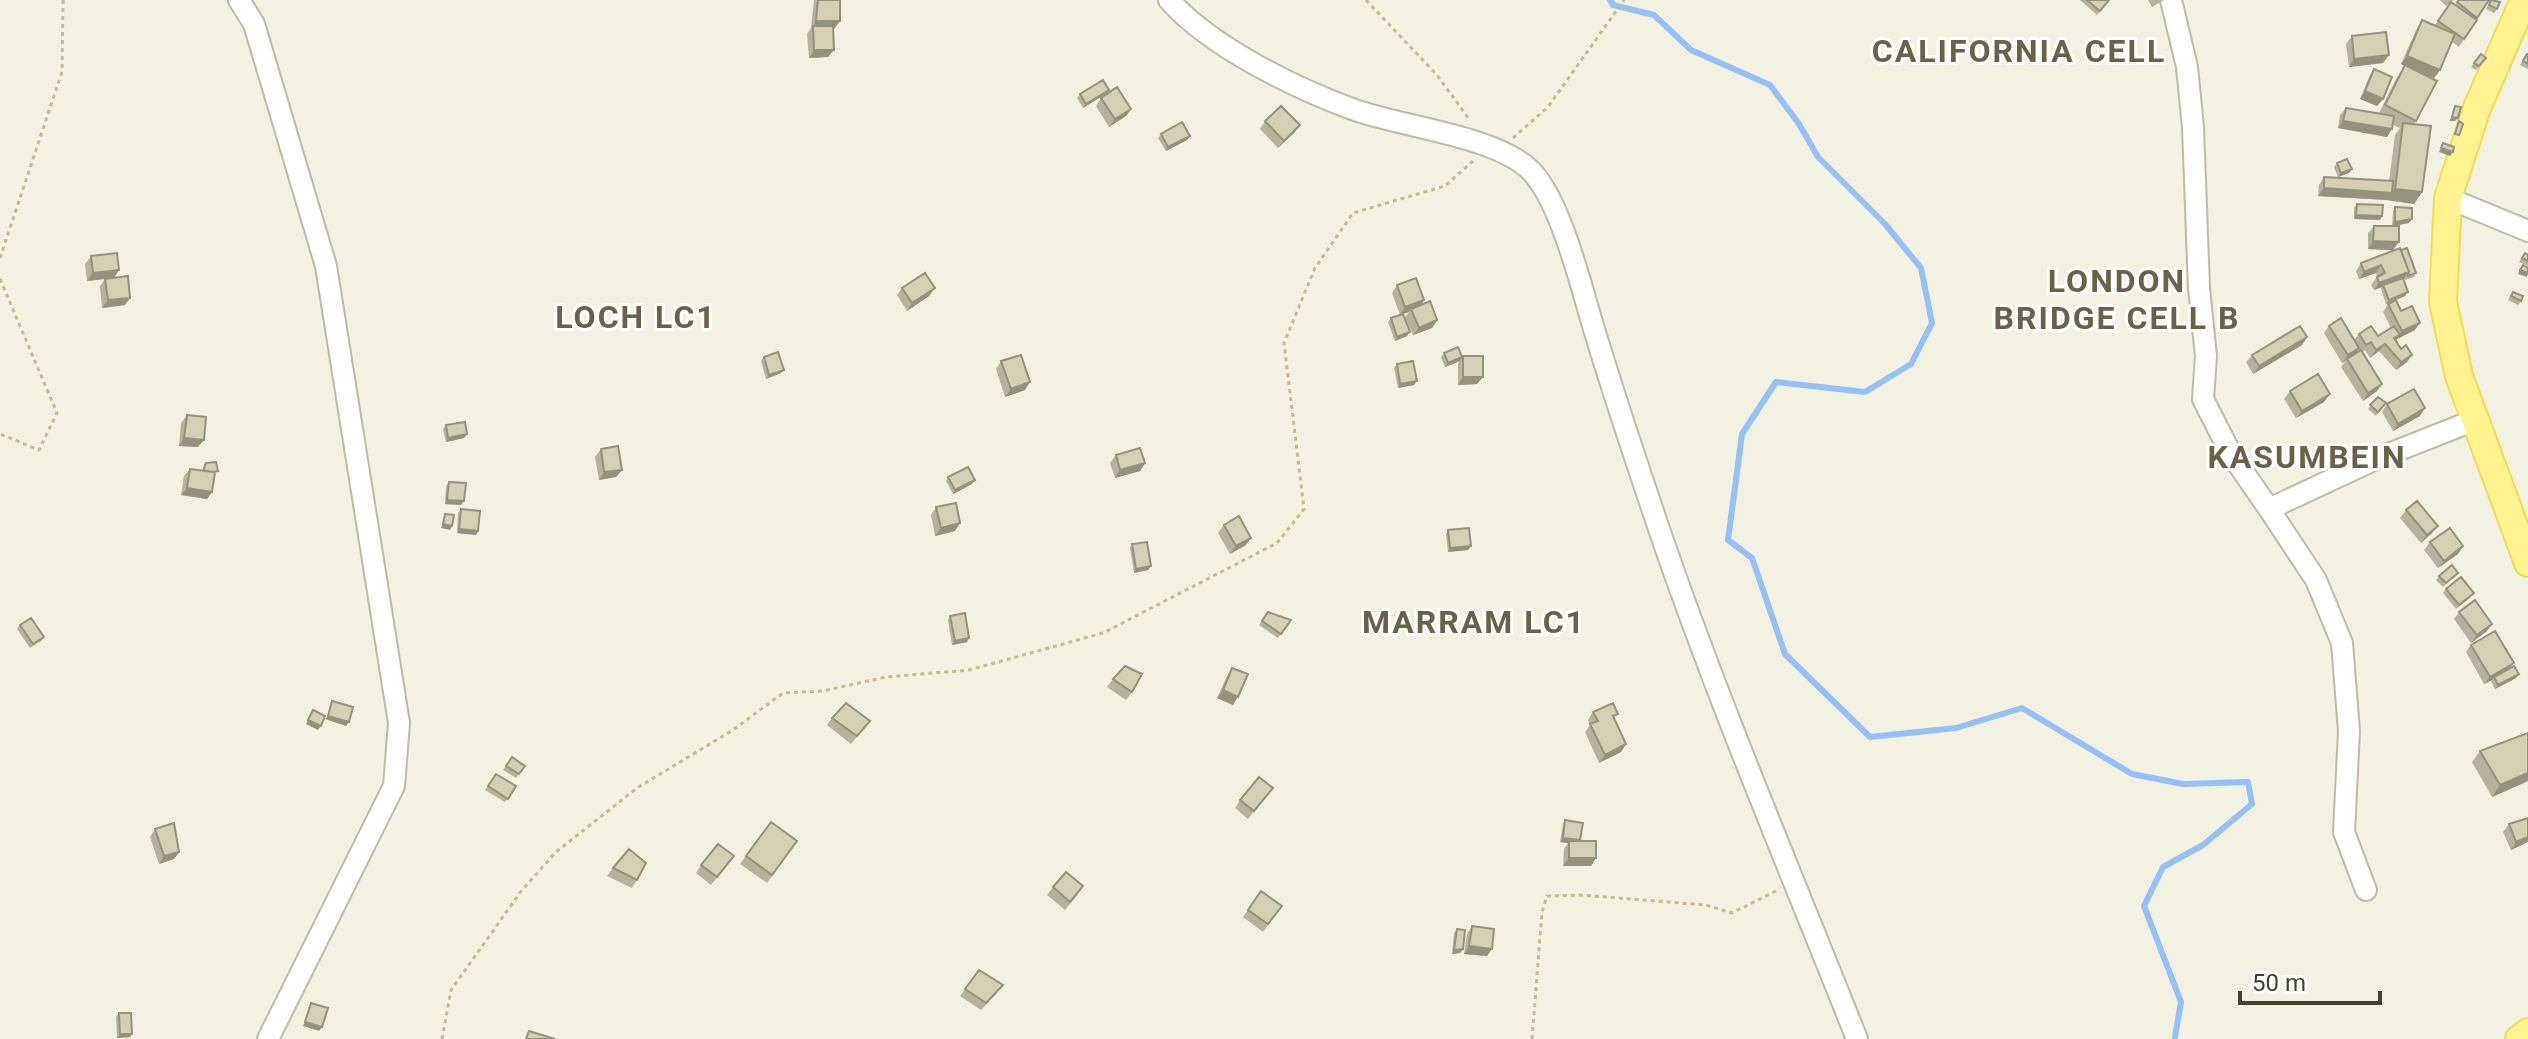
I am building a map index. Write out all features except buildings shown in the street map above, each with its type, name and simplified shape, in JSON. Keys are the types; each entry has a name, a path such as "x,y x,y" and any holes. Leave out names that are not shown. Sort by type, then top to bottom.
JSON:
{"main road":[{"path":"2524,0 2477,108 2448,198 2443,302 2459,376 2528,563"},
{"path":"2519,1039 2528,1032"}],"street":[{"path":"239,0 254,24 268,65 326,266 399,723 394,786 268,1039"},
{"path":"1169,0 1185,18 1262,67 1340,103 1494,149 1517,159 1534,174 1551,204 1660,532 1857,1039"},
{"path":"2171,0 2187,67 2193,127 2199,288 2206,356 2203,399 2231,454 2316,580 2342,643 2349,731 2344,832 2366,890"},
{"path":"2448,198 2528,231"},
{"path":"2269,509 2376,459 2475,420"}],"path":[{"path":"0,258 62,72 63,0"},
{"path":"1366,0 1437,75 1494,149"},
{"path":"442,1039 451,990 522,890 556,852 637,788 708,747 783,693 823,691 886,677 969,670 1103,633 1277,543 1304,509 1284,343 1315,268 1353,213 1445,186 1548,107 1624,0"},
{"path":"0,279 57,413 39,450 0,434"},
{"path":"1532,1039 1540,927 1547,896 1580,895 1706,905 1732,913 1794,882"}],"waterway":[{"path":"1610,0 1613,5 1654,15 1691,50 1770,85 1799,124 1818,157 1885,224 1921,268 1932,323 1911,364 1865,392 1776,382 1742,434 1728,540 1752,558 1785,654 1870,737 1956,728 2022,708 2132,774 2183,784 2248,782 2252,804 2203,845 2163,867 2144,906 2181,1002 2175,1037"}],"district":[{"name":"CALIFORNIA CELL","path":"2019,51"},
{"name":"LONDON BRIDGE CELL B","path":"2117,300"},
{"name":"LOCH LC1","path":"636,317"},
{"name":"KASUMBEIN","path":"2307,457"},
{"name":"MARRAM LC1","path":"1474,622"}]}
